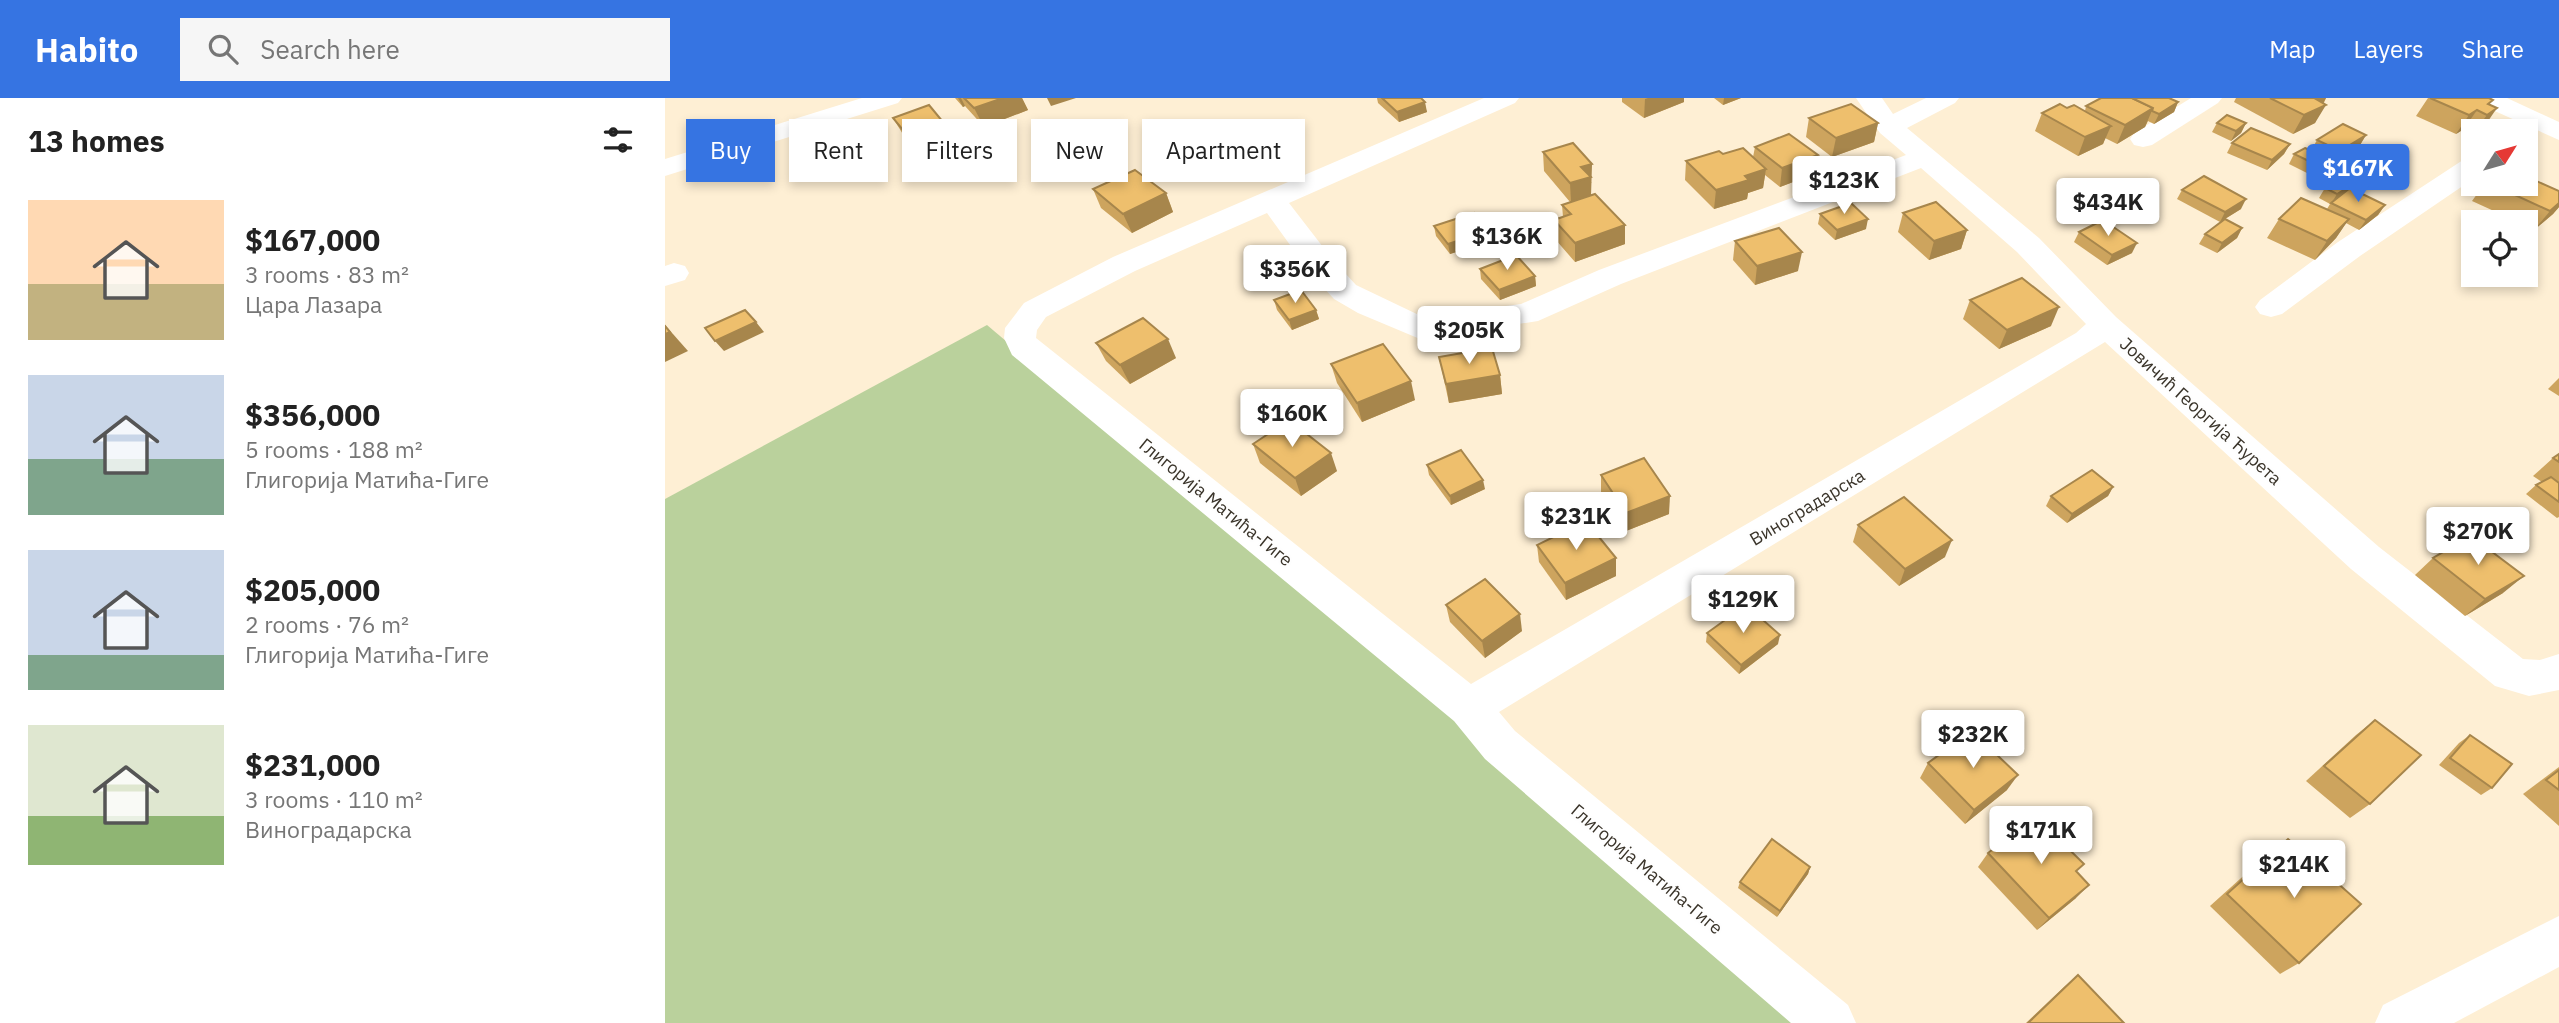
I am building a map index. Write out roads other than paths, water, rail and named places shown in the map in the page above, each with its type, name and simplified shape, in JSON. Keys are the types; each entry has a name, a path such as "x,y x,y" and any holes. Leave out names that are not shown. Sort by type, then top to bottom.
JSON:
{"street":[{"path":"665,168 889,98"},
{"name":"Глигорија Матића-Гиге","path":"1506,98 1124,264 1035,310 1021,328 1020,338 1024,347 1469,708 1500,745 1831,1023"},
{"name":"Јовичић Георгија Ћурета","path":"1869,98 1889,127 2028,245 2105,324 2365,558 2510,673 2524,679 2537,680 2559,672"},
{"path":"1889,127 1946,98"},
{"path":"2143,139 2209,98"},
{"path":"2486,98 2540,129"},
{"path":"1273,201 1322,267 1345,292 1369,306 1420,328 1527,314 1610,277 1923,158"},
{"path":"2271,307 2349,249 2461,174"},
{"name":"Виноградарска","path":"1469,708 2087,341 2105,324"},
{"path":"2401,1023 2454,1011 2559,941"}]}
